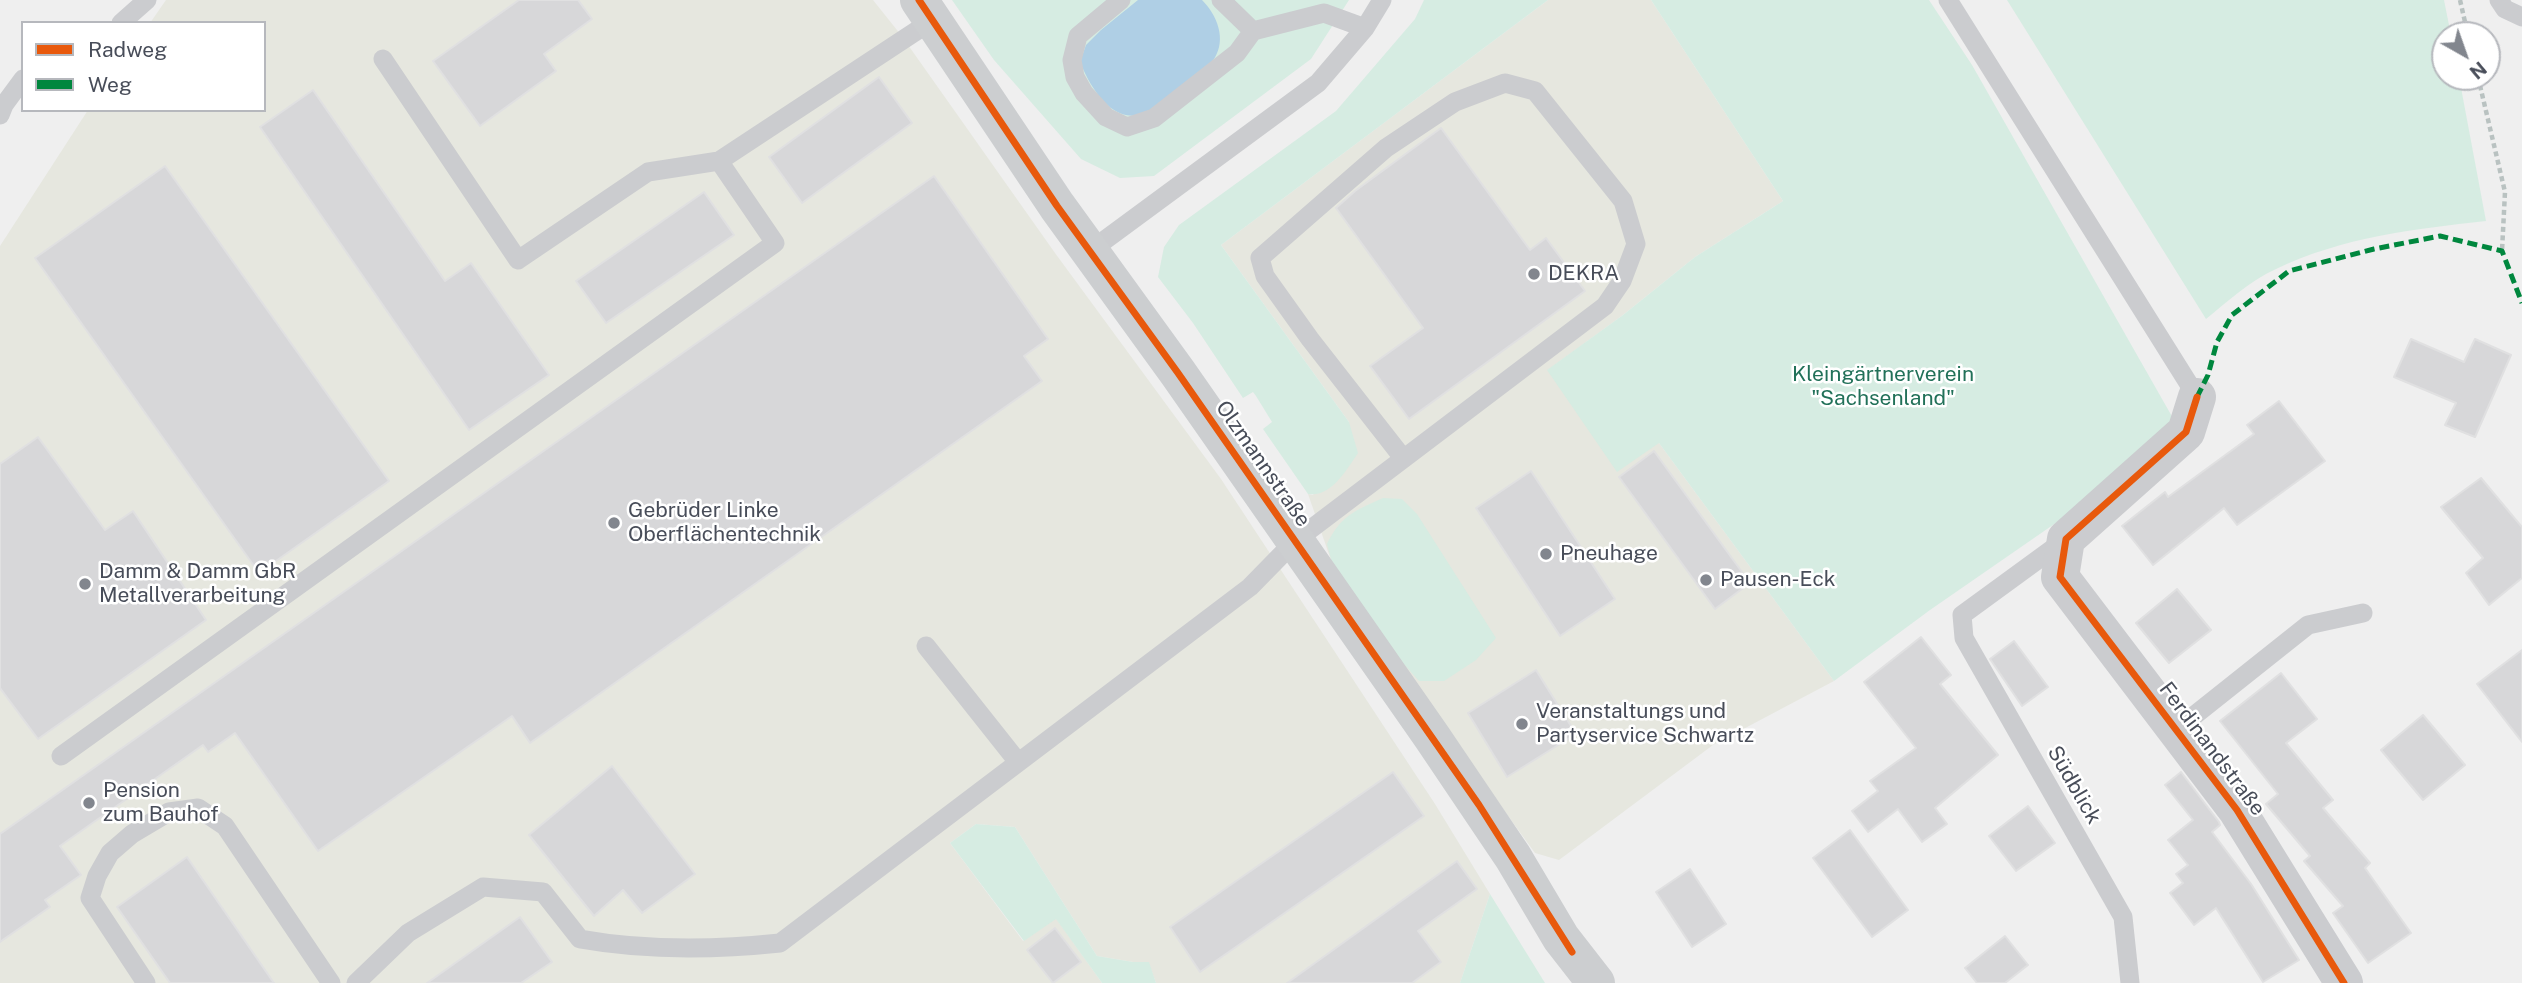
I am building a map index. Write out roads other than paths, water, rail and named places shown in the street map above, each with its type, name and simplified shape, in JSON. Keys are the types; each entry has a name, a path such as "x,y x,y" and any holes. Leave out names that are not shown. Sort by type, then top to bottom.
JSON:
{"main road":[{"name":"Olzmannstraße","path":"926,10 1057,206 1471,794 1513,857 1555,929 1596,983"}],"street":[{"path":"2066,539 2186,432 2197,397"},
{"name":"Ferdinandstraße","path":"2066,539 2060,577 2237,810 2344,983"}],"lane":[{"path":"123,21 147,0"},
{"path":"1121,0 1077,36 1072,60 1075,77 1084,93 1106,117 1127,127 1154,118 1237,53 1253,31 1324,13 1365,28"},
{"path":"1221,0 1253,31"},
{"path":"1090,251 1318,83 1365,28 1382,0"},
{"path":"1948,0 2197,397"},
{"path":"2499,0 2505,9 2522,17"},
{"path":"383,59 518,260 648,172 719,161 926,10"},
{"path":"0,115 4,104 21,82"},
{"path":"356,983 408,933 483,887 543,892 580,939 625,947 724,949 780,943 1250,587 1295,541 1605,306 1622,281 1636,244 1623,201 1535,91 1505,83 1455,102 1386,148 1260,258 1265,276 1310,339 1403,458"},
{"path":"61,756 775,243 719,161"},
{"name":"Südblick","path":"2066,539 1962,615 1964,638 2123,917 2130,983"},
{"path":"2176,730 2308,625 2362,612"},
{"path":"926,646 1018,762"},
{"path":"146,983 90,898 97,876 110,853 132,834 169,812 198,808 225,826 331,983"}],"water":[{"path":"1138,0 1202,0 1216,20 1220,43 1214,59 1201,72 1150,110 1138,115 1126,115 1106,104 1098,95 1080,62 1086,45"}],"place":[{"name":"DEKRA","path":"1534,274"},
{"name":"Gebrüder Linke Oberflächentechnik","path":"614,523"},
{"name":"Pneuhage","path":"1546,554"},
{"name":"Pausen-Eck","path":"1706,580"},
{"name":"Damm & Damm GbR Metallverarbeitung","path":"85,584"},
{"name":"Veranstaltungs und Partyservice Schwartz","path":"1522,724"},
{"name":"Pension zum Bauhof","path":"89,803"}],"park label":[{"name":"Kleingärtnerverein \"Sachsenland\"","path":"1883,387"}]}
